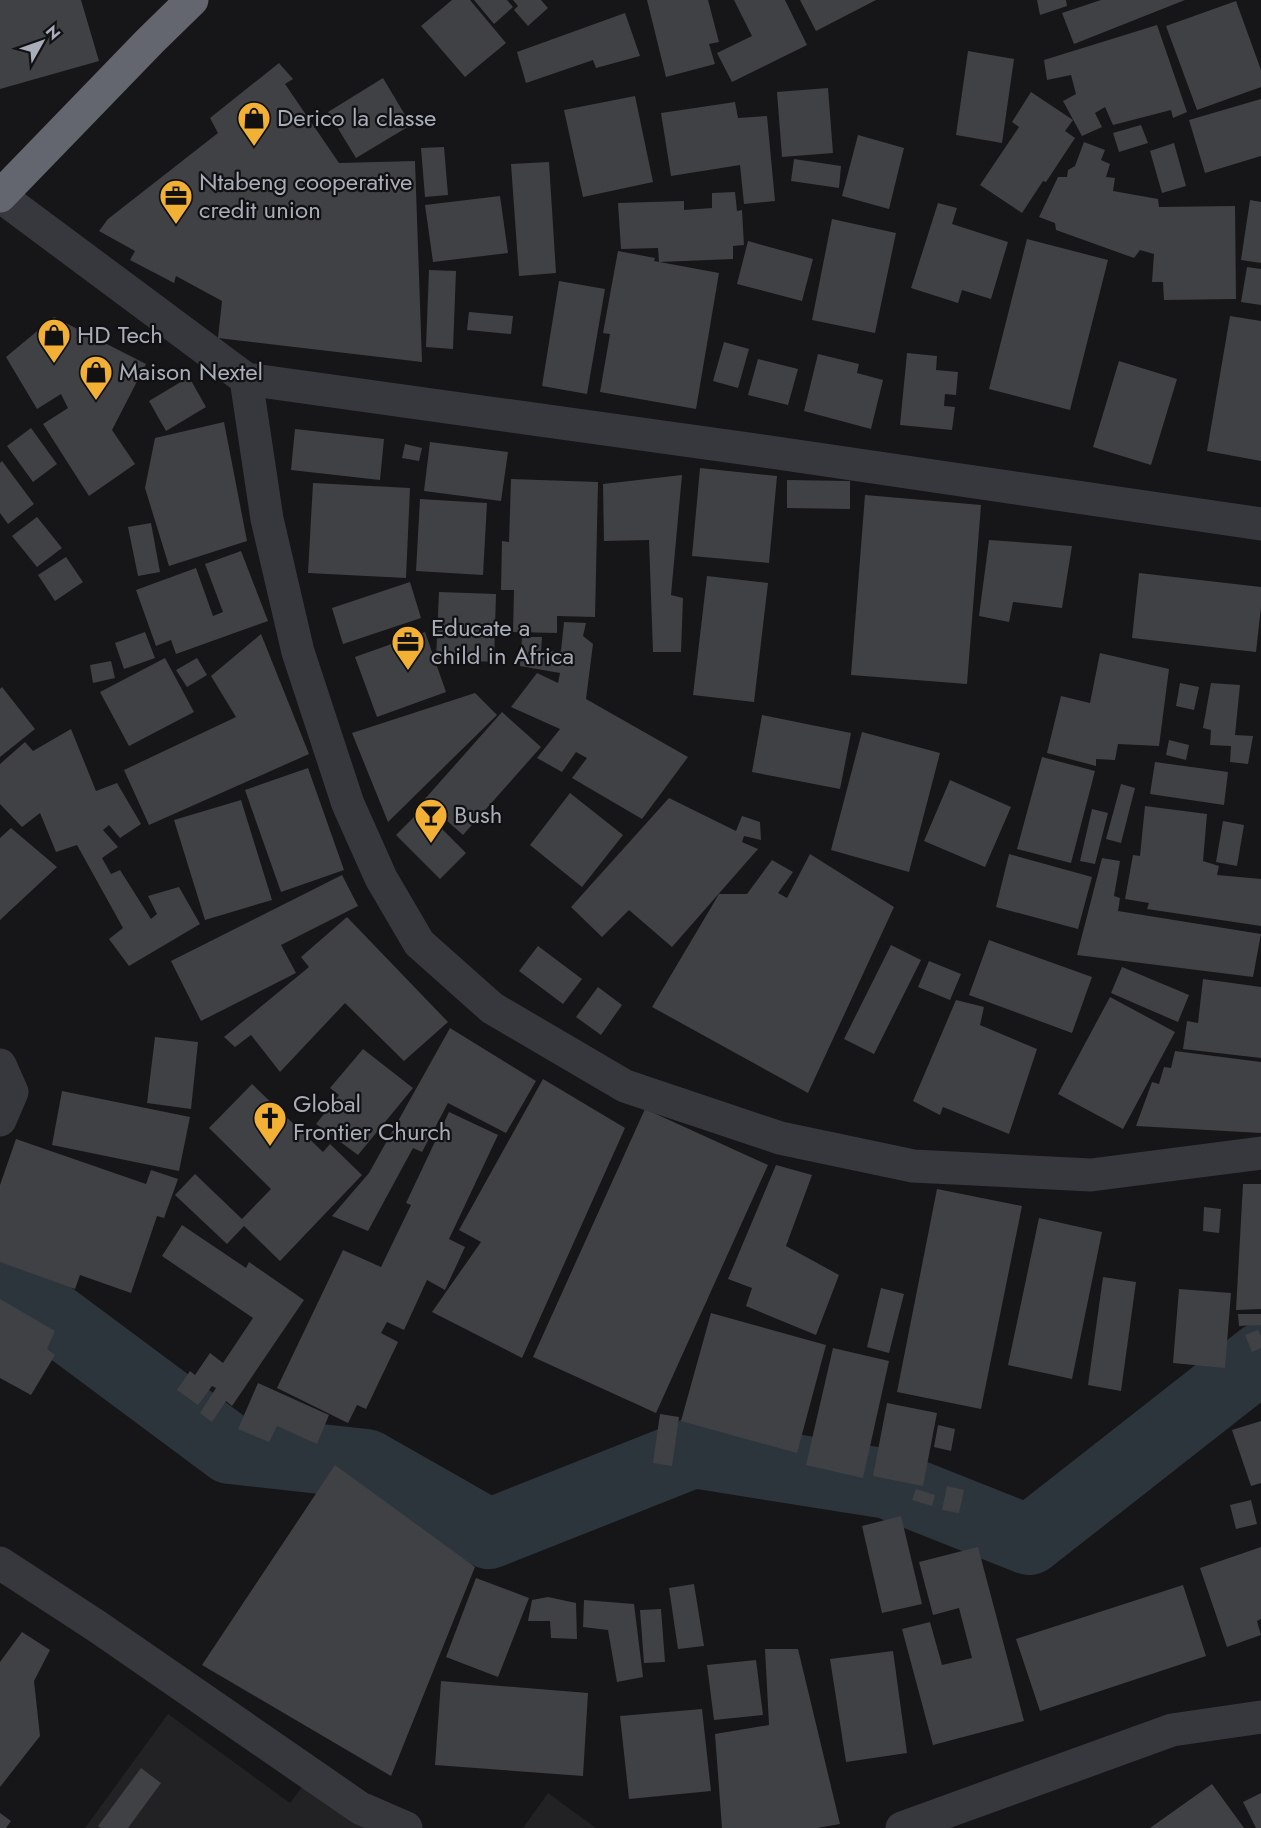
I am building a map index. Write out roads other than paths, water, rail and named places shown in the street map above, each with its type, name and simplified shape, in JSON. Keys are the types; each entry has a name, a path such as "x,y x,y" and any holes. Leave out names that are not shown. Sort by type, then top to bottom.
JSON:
{"highway":[{"path":"0,196 150,40 192,0"}],"street":[{"path":"0,196 246,379 777,453 1261,525"},
{"path":"246,379 267,519 298,652 348,804 381,878 419,943 492,1008 625,1086 780,1138 913,1166 1091,1175 1261,1154"},
{"path":"0,1065 12,1092 0,1120"},
{"path":"0,1563 108,1634 360,1808 406,1828"},
{"path":"902,1828 1172,1730 1261,1718"}],"waterway":[{"path":"0,1278 230,1449 366,1464 489,1534 693,1453 888,1484 1029,1540 1261,1358"}],"place":[{"name":"Derico la classe","path":"254,147"},
{"name":"Ntabeng cooperative credit union","path":"176,225"},
{"name":"HD Tech","path":"54,364"},
{"name":"Maison Nextel","path":"96,401"},
{"name":"Educate a child in Africa","path":"408,671"},
{"name":"Bush","path":"431,844"},
{"name":"Global Frontier Church","path":"270,1147"}]}
